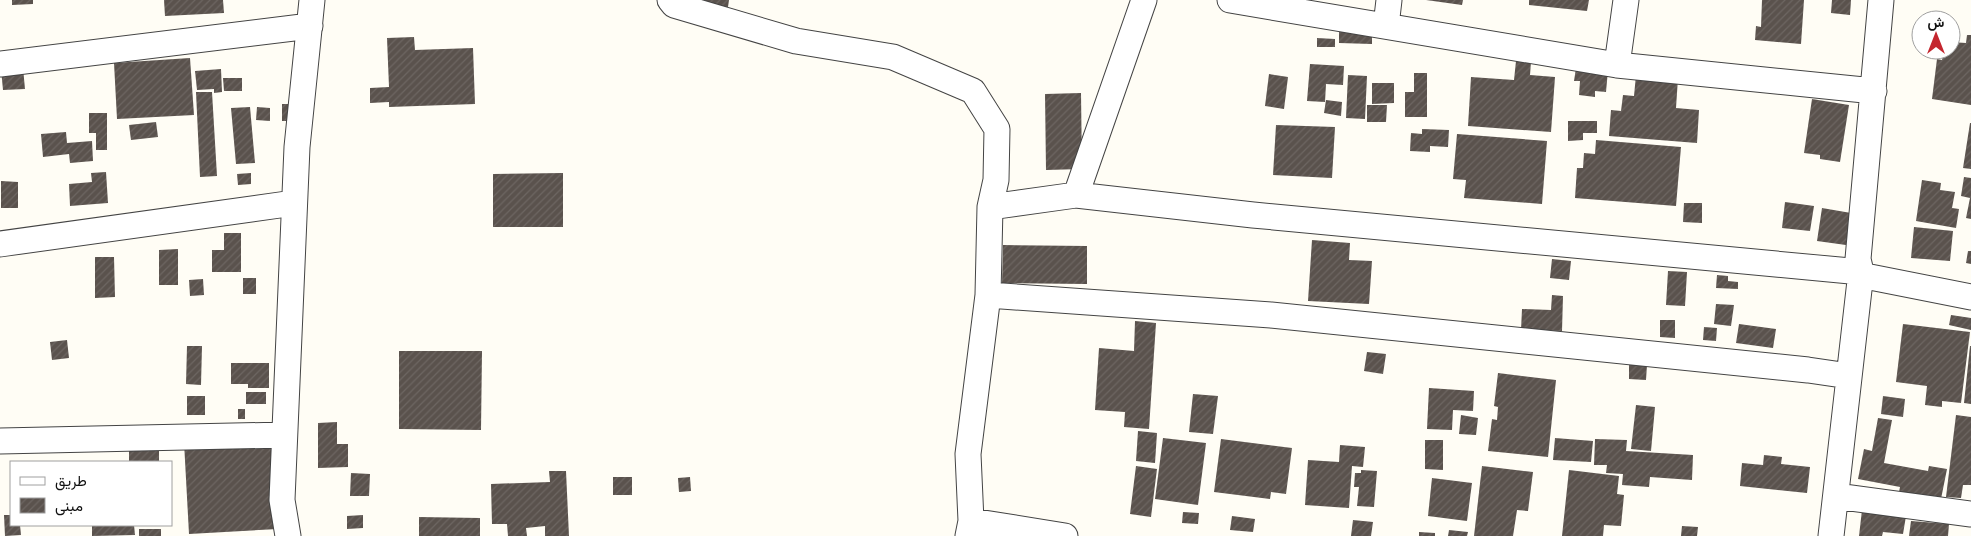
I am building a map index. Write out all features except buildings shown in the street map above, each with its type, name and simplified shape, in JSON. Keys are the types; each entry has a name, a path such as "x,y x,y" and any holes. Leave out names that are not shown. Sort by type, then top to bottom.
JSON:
{"street":[{"path":"288,536 282,500 294,203 297,147 312,0"},
{"path":"670,0 674,5 796,41 893,57 972,91 997,128 996,180 990,207 988,294 968,454 969,528 1065,536"},
{"path":"1076,196 1144,0"},
{"path":"1230,0 1617,65 1874,91"},
{"path":"1386,26 1389,0"},
{"path":"1617,65 1626,0"},
{"path":"1831,536 1860,274 1858,259 1881,0"},
{"path":"0,64 310,26"},
{"path":"990,207 1076,196 1860,274 1971,297"},
{"path":"0,244 294,203"},
{"path":"988,294 1272,315 1808,370 1849,376"},
{"path":"0,441 284,435"},
{"path":"1836,496 1971,514"}]}
